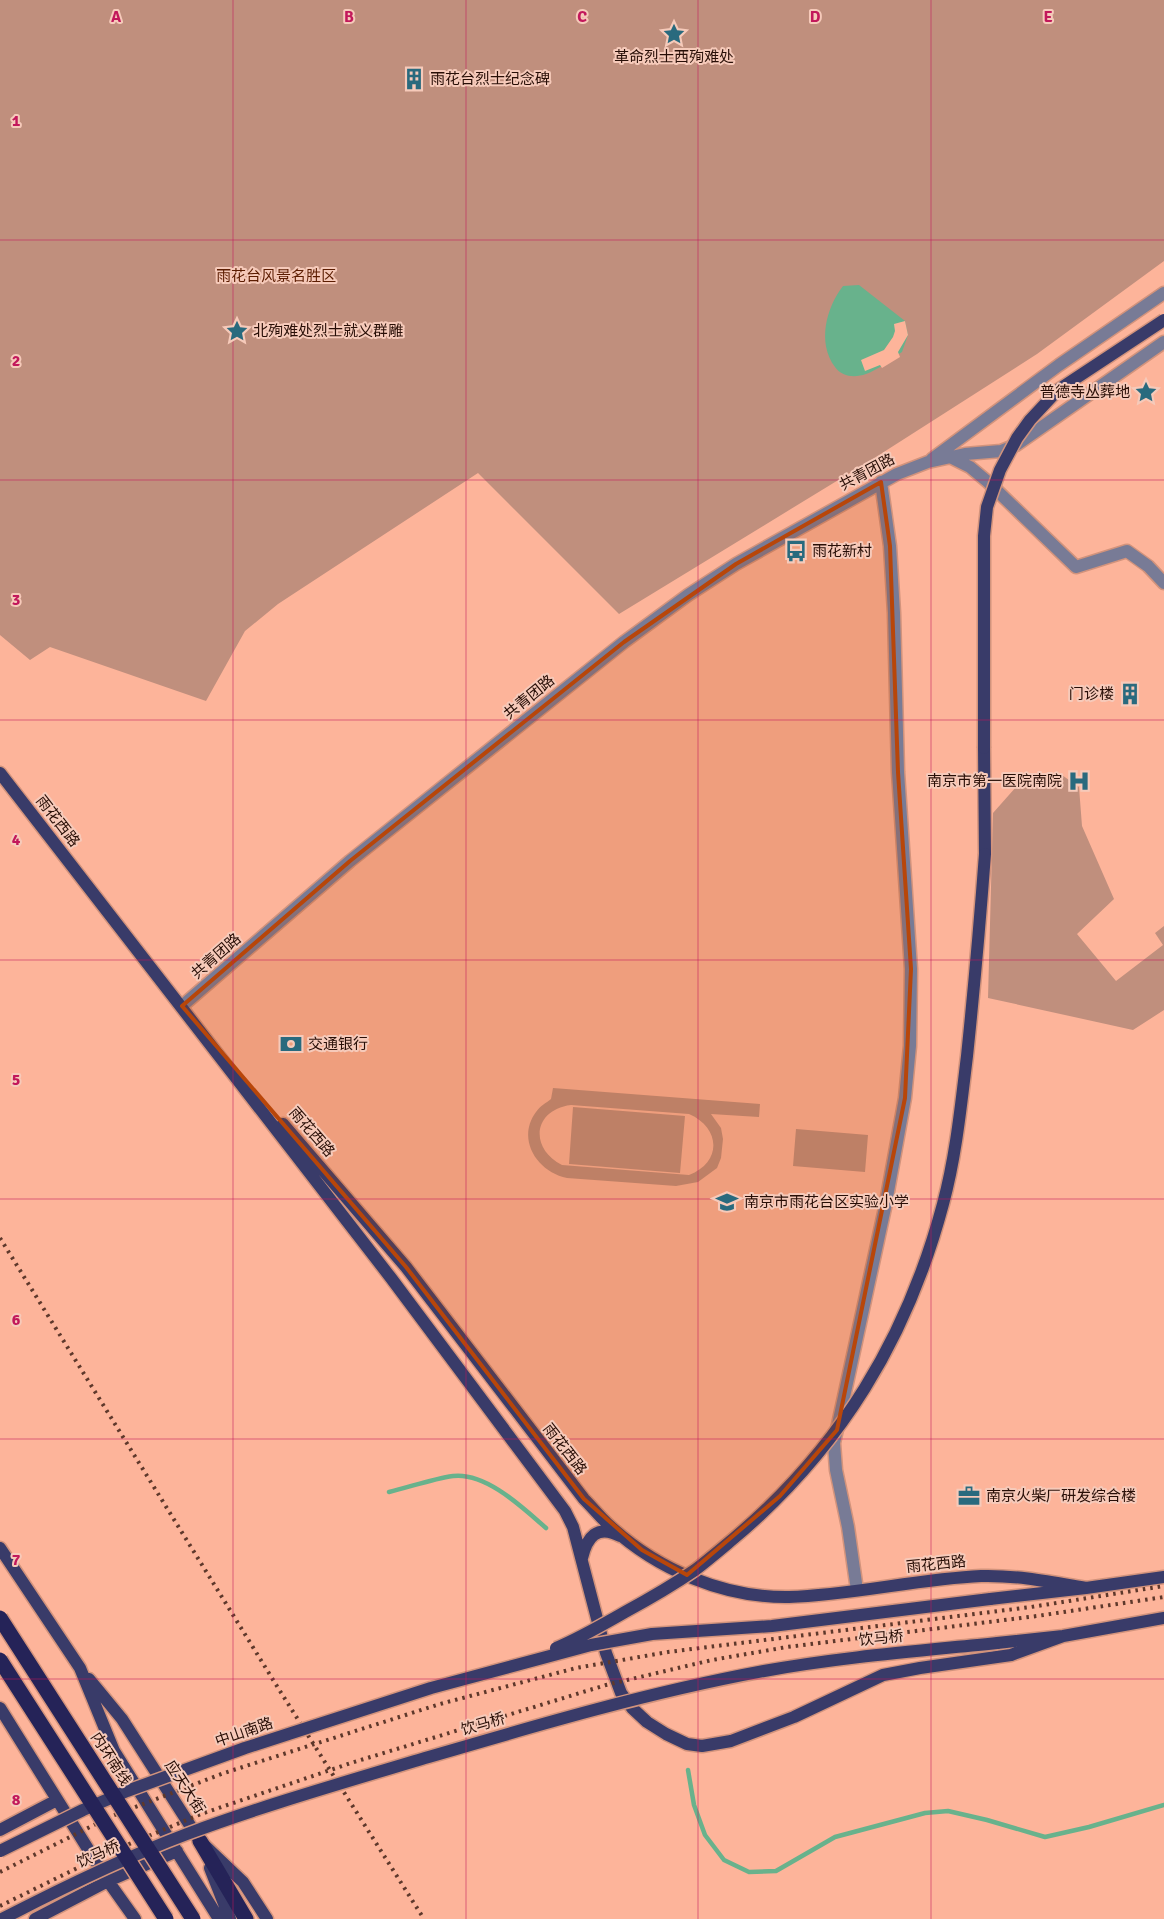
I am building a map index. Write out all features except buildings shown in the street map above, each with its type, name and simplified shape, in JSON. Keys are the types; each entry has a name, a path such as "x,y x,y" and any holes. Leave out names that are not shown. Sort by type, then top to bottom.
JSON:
{"highway":[{"name":"内环南线","path":"0,1618 193,1919"},
{"path":"0,1660 166,1919"},
{"path":"200,1841 246,1919"}],"main road":[{"path":"508,1668 592,1632 679,1580 711,1557 780,1496 811,1462 839,1427 884,1357 918,1284 944,1202 962,1100 972,1014 985,854 984,536 987,507 1000,470 1017,438 1030,420 1058,390 1164,320"},
{"name":"雨花西路","path":"0,773 386,1270 565,1510 570,1519 604,1644 621,1693 632,1708 647,1722 687,1744 702,1746 731,1741 819,1706 883,1675 1011,1655 1063,1636"},
{"name":"雨花西路","path":"182,1006 406,1267 567,1479 611,1526 670,1568 704,1582 763,1596 789,1597 981,1576 1027,1577 1086,1588"},
{"path":"582,1559 585,1545 598,1532 608,1532 631,1542"},
{"name":"应天大街","path":"0,1548 80,1668 122,1719 200,1841 243,1882 266,1919"},
{"name":"雨花西路","path":"508,1668 591,1645 652,1634 772,1626 1164,1577"},
{"name":"雨花西路","path":"996,1643 1063,1636 1164,1618"},
{"name":"饮马桥","path":"2,1919 89,1875 185,1835 277,1802 583,1712 668,1691 838,1659 996,1643"},
{"name":"应天大街","path":"80,1668 114,1751 219,1919"},
{"name":"中山南路","path":"0,1850 83,1810 178,1772 431,1688 508,1668"},
{"path":"0,1708 108,1881 135,1919"},
{"path":"0,1830 57,1800"},
{"path":"200,1841 230,1919"},
{"path":"35,1919 108,1881 177,1851"}],"street":[{"name":"共青团路","path":"928,462 1059,366 1164,293"},
{"name":"共青团路","path":"182,1006 350,861 624,642 688,594 736,564 881,482 912,467 950,457 1001,451 1016,445 1164,342"},
{"path":"950,457 970,467 988,482 1076,567 1127,551 1148,566 1164,583"},
{"path":"857,1590 848,1527 836,1470 834,1443 885,1208 905,1098 910,1046 911,969 898,772 890,546 881,482"}],"highlighted area":[{"path":"881,482 890,546 898,772 911,969 905,1098 837,1430 780,1496 687,1575 642,1550 584,1499 406,1267 182,1006 350,861 624,642 736,564"}],"green space":[{"name":"雨花台风景名胜区","path":"0,0 1164,0 1164,261 1037,354 876,457 619,614 478,473 278,604 245,631 206,701 50,647 30,660 0,635"},
{"path":"1059,773 1079,787 1082,826 1114,899 1077,934 1116,981 1163,945 1155,933 1164,926 1164,1010 1133,1030 988,998 993,813 1023,779"},
{"path":"553,1088 760,1104 759,1117 711,1114 721,1128 723,1139 721,1158 717,1168 698,1182 676,1186 567,1178 556,1175 547,1169 533,1153 528,1133 530,1122 536,1112 551,1099","holes":["571,1105 689,1114 700,1120 707,1128 712,1136 713,1145 712,1154 707,1162 700,1169 689,1175 562,1165 551,1158 540,1140 540,1130 549,1114 558,1108"]},
{"path":"573,1107 685,1116 680,1173 569,1164"},
{"path":"796,1129 868,1135 865,1172 793,1166"}],"shaded area":[{"path":"859,285 905,321 908,335 902,352 871,372 853,376 841,373 835,367 829,358 825,337 828,315 837,295 843,286"}],"pier":[{"path":"905,321 908,335 898,352 900,357 882,368 880,365 865,371 861,360 884,350 893,337 895,331 894,324"}],"waterway":[{"path":"389,1492 445,1477 466,1476 491,1485 546,1528"},
{"path":"688,1770 694,1805 705,1835 724,1860 749,1872 776,1871 835,1837 925,1813 948,1811 1045,1837 1089,1827 1164,1805"}],"railway":[{"path":"0,1238 280,1691 424,1919"},
{"path":"0,1872 112,1816 224,1773 440,1704 576,1668 668,1652 1031,1607 1164,1586"},
{"path":"0,1906 108,1853 201,1814 351,1763 606,1685 712,1660 787,1647 1037,1616 1164,1597"}],"place":[{"name":"革命烈士西殉难处","path":"674,34"},
{"name":"雨花台烈士纪念碑","path":"414,79"},
{"name":"北殉难处烈士就义群雕","path":"237,331"},
{"name":"普德寺丛葬地","path":"1146,392"},
{"name":"雨花新村","path":"796,551"},
{"name":"门诊楼","path":"1130,694"},
{"name":"南京市第一医院南院","path":"1079,781"},
{"name":"交通银行","path":"291,1044"},
{"name":"南京市雨花台区实验小学","path":"727,1202"},
{"name":"南京火柴厂研发综合楼","path":"969,1496"}]}
